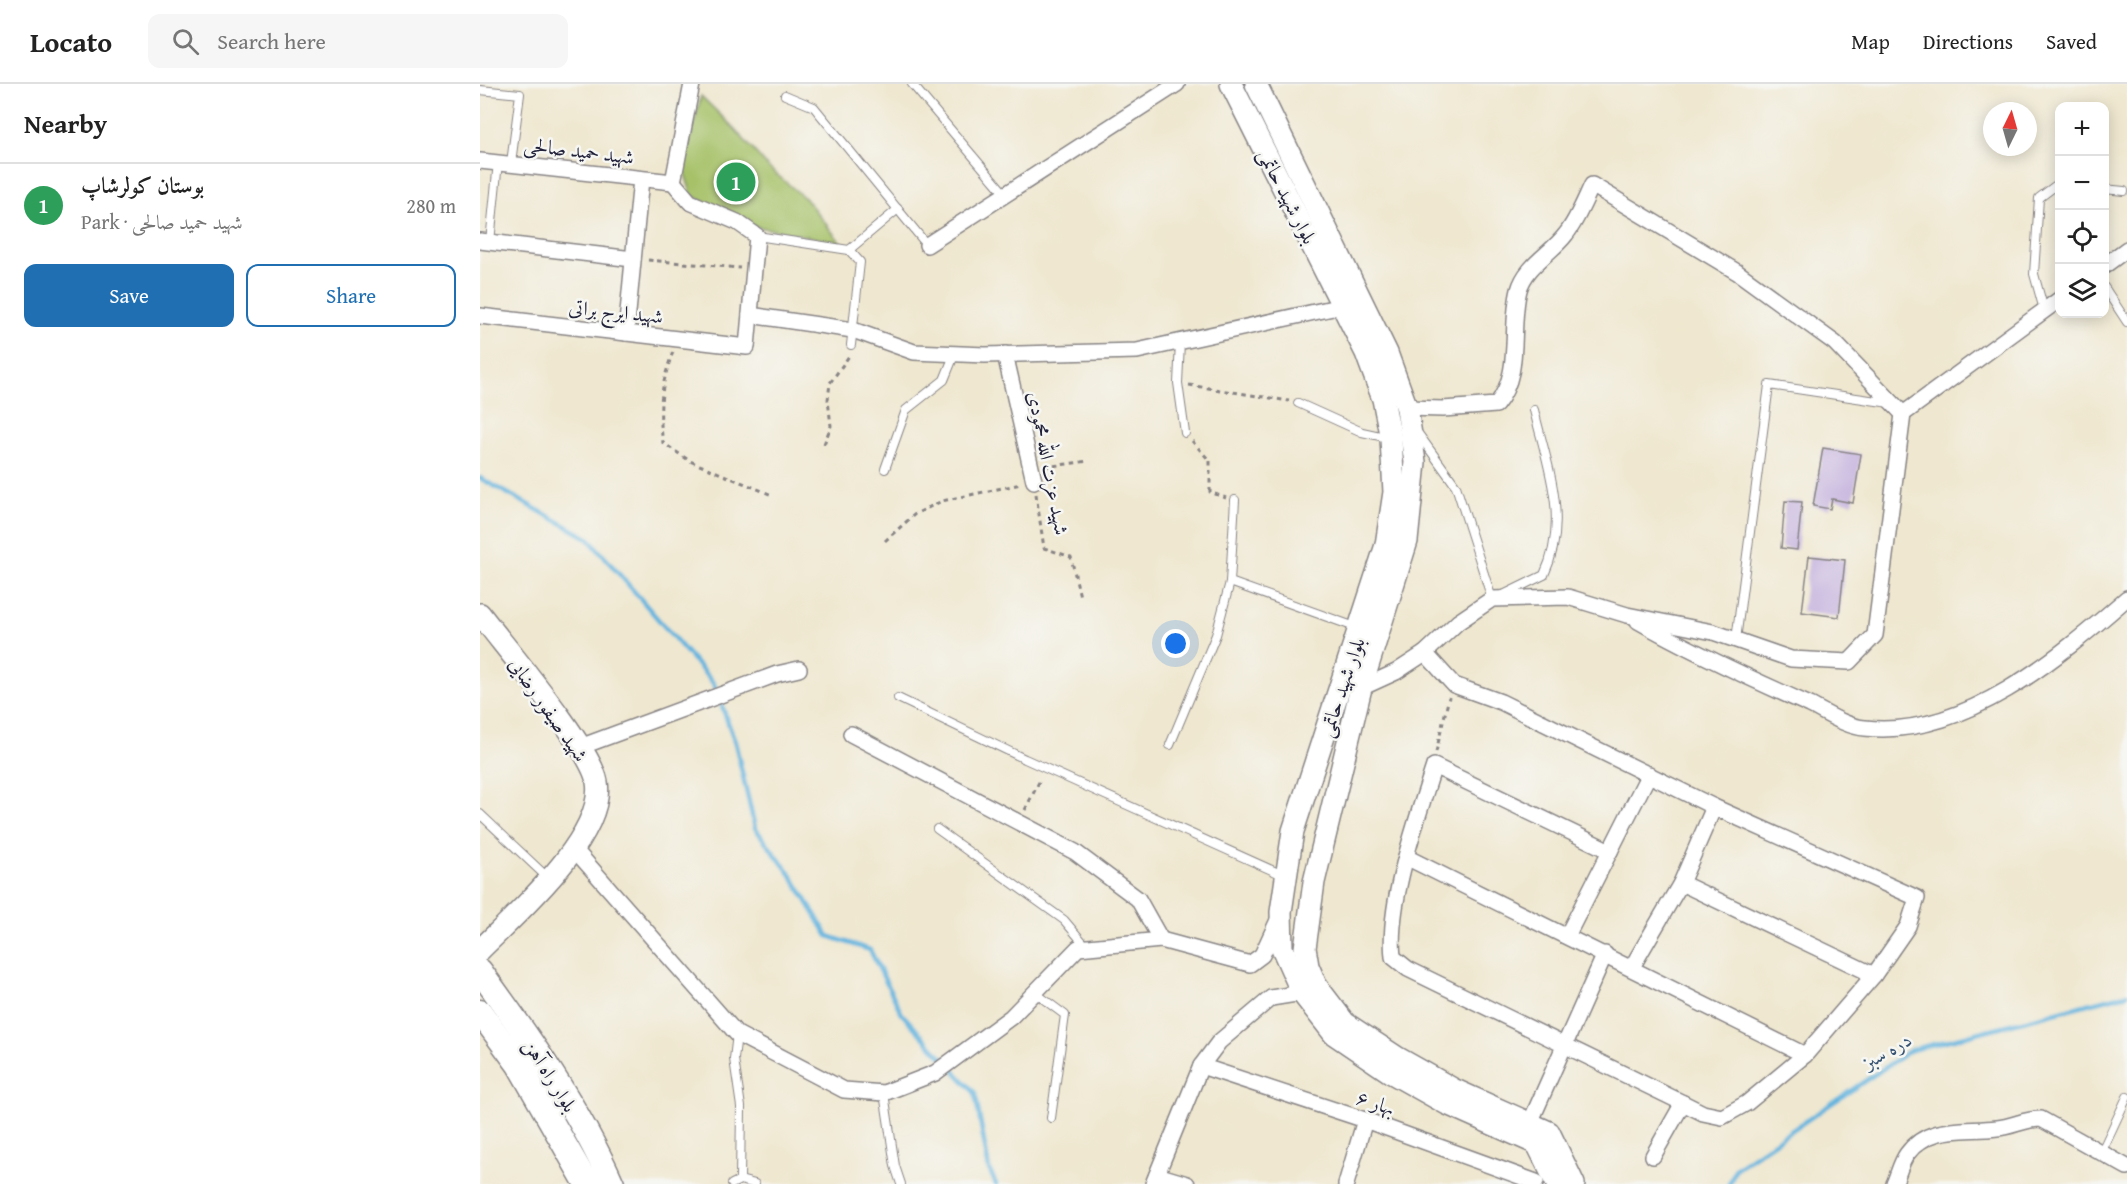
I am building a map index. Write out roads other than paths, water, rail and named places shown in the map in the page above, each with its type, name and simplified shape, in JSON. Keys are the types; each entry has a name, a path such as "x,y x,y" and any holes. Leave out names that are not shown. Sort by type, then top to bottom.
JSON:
{"main road":[{"name":"بلوار شهید حاتمی","path":"1231,84 1353,303 1387,353 1409,416 1415,462 1407,541 1293,831 1281,912 1282,948 1302,993 1334,1034 1390,1072 1447,1104 1537,1144 1545,1181"},
{"name":"بلوار شهید حاتمی","path":"1256,84 1353,303 1366,353 1383,399 1391,439 1393,503 1386,545 1361,629 1314,882 1305,948 1308,966 1316,985 1345,1023 1398,1059 1454,1089 1549,1132 1574,1184"},
{"name":"شهید صیفور رضایی","path":"480,614 580,747 597,782 594,808 575,850 550,879 480,950"},
{"name":"بلوار راه آهن","path":"480,971 535,1047 580,1122 612,1184"},
{"name":"بلوار راه آهن","path":"480,1012 519,1065 587,1184"}],"street":[{"path":"692,84 674,182 690,202 736,222 757,236 750,315 853,330 914,352 1005,354 1137,351 1353,303"},
{"path":"927,245 1177,84"},
{"name":"شهید حمید صالحی","path":"480,161 674,182"},
{"path":"626,333 641,179"},
{"path":"1352,684 1396,672 1425,653 1458,622 1492,599 1568,597 1627,615 1713,632 1791,659 1849,662 1875,635 1898,409 1835,343 1818,330 1737,272 1592,185 1566,235 1528,272 1519,290 1511,377 1506,393 1496,405 1443,409 1409,416"},
{"path":"485,241 633,259"},
{"path":"2107,264 2127,249"},
{"path":"1898,409 2055,302"},
{"name":"شهید ایرج براتی","path":"480,316 747,347 750,315"},
{"name":"شهید عزت الله محمودی","path":"1005,354 1033,475"},
{"path":"1627,615 1701,657 1862,728 1901,729 1935,721 1987,701 2067,649 2127,598"},
{"path":"1425,653 1454,685 1501,702 1714,807 1917,897 1908,926 1874,975 1805,1055 1747,1103 1722,1117 1703,1113 1563,1045 1408,969 1393,957 1391,939 1406,857 1434,766 1610,850"},
{"path":"580,747 777,674 799,669"},
{"path":"851,734 1075,852 1138,899 1161,940"},
{"path":"1567,936 1649,774"},
{"path":"1632,967 1681,884 1714,807"},
{"path":"575,850 737,1034 844,1090 884,1093 935,1073 1011,1017 1078,948 1161,940 1250,964 1265,949 1281,912"},
{"path":"1406,857 1632,967 1805,1055"},
{"path":"1681,884 1874,975"},
{"path":"1530,1123 1605,954"},
{"path":"1186,1184 1155,1179 1201,1066 1219,1042 1271,998 1302,993"},
{"name":"بهار ۶","path":"1201,1066 1545,1181"},
{"path":"1653,1156 1683,1103"},
{"path":"1894,1184 1907,1154 1929,1135 1957,1129 1999,1128 2025,1119 2041,1119 2127,1167"},
{"path":"1346,1184 1365,1120"}],"lane":[{"path":"912,84 1005,194"},
{"path":"480,90 519,94 485,241"},
{"path":"785,95 814,107 927,245"},
{"path":"2044,310 2034,274 2039,198 2055,186"},
{"path":"2109,190 2124,191"},
{"path":"849,250 898,209"},
{"path":"757,236 849,250 860,262 850,345"},
{"path":"2109,294 2127,322"},
{"path":"1180,342 1178,383 1185,434"},
{"path":"885,469 906,410 944,380 955,354"},
{"path":"1736,640 1769,385 1898,409"},
{"path":"1298,403 1362,432 1391,439"},
{"path":"1409,416 1456,486 1492,599 1544,575 1551,561 1558,508 1534,410"},
{"path":"1170,745 1216,635 1230,582 1235,500"},
{"path":"1230,582 1361,629"},
{"path":"898,698 1046,768 1286,876"},
{"path":"480,814 550,879"},
{"path":"937,829 1064,920 1086,946"},
{"path":"1034,992 1065,1015 1052,1118"},
{"path":"737,1034 734,1059 741,1107 736,1182 755,1184"},
{"path":"884,1093 895,1166 901,1184"},
{"path":"2101,1153 2127,1097"}],"waterway":[{"path":"480,478 588,538 714,684 735,742 755,828 791,875 828,936 870,950 902,1014 975,1093 989,1169 996,1184"},
{"name":"دره سبز","path":"1729,1184 1736,1168 1911,1050 2127,994"}],"place":[{"name":"بوستان کولرشاپ","path":"736,182"}]}
